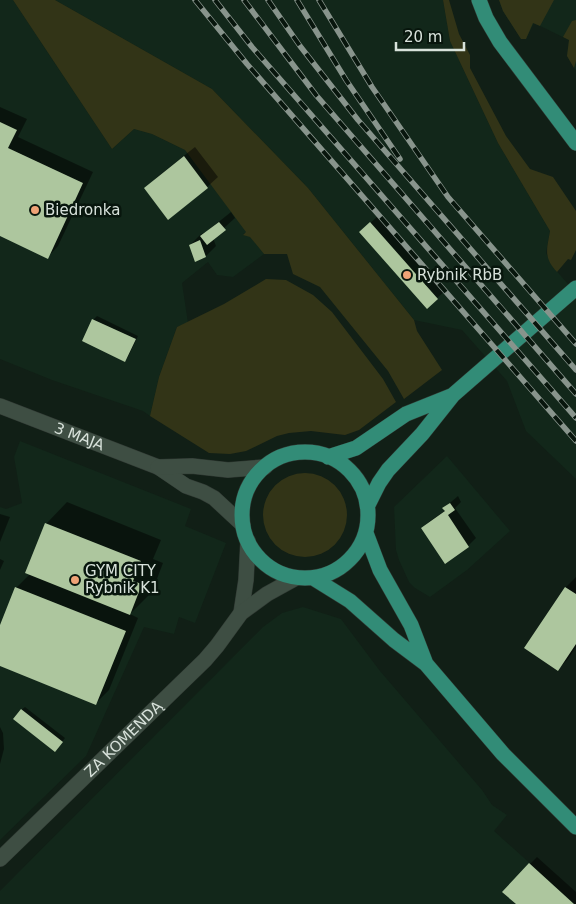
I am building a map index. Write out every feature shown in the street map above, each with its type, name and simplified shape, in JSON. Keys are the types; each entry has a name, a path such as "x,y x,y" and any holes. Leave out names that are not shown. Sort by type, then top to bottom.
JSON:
{"main road":[{"path":"479,0 486,18 500,42 576,143"},
{"path":"368,505 388,470 422,434 453,395 576,288"},
{"path":"328,457 356,448 406,414 453,395"},
{"path":"297,453 318,454 328,457 343,465 357,479 362,488 368,505 366,533 349,561 331,573 312,578 296,578 282,574 269,567 258,557 248,540 243,525 244,502 249,488 255,477 274,461 297,453"},
{"path":"366,533 380,570 411,625 426,664"},
{"path":"312,578 344,596 394,640 426,664 503,754 576,828"}],"street":[{"name":"3 MAJA","path":"0,406 158,467 186,486 214,498 243,525"},
{"name":"3 MAJA","path":"158,467 192,466 228,470 265,467"},
{"name":"ZA KOMENDĄ","path":"241,613 246,580 248,540"},
{"name":"ZA KOMENDĄ","path":"0,859 205,660 241,613 267,594 296,578"}],"shaded area":[{"path":"0,0 13,0 112,149 134,129 152,134 185,150 247,232 243,234 250,236 264,254 233,277 217,275 208,262 182,283 188,323 177,327 159,377 150,416 143,411 52,380 0,359"},
{"path":"13,0 55,0 212,89 308,188 414,320 417,331 442,370 404,399 388,371 320,287 293,274 287,254 264,254 250,237 243,235 246,232 185,150 152,134 134,129 112,149"},
{"path":"55,0 443,0 450,41 498,143 550,231 546,253 553,267 576,293 576,479 526,431 507,381 462,330 414,320 308,188 212,89"},
{"path":"443,0 449,0 459,34 470,55 470,68 506,136 530,169 553,177 576,211 576,250 571,260 568,259 557,272 550,262 547,253 550,231 498,143 450,41"},
{"path":"499,0 576,0 576,71 567,56 569,40 534,23 526,39 521,39 503,11"},
{"path":"499,0 554,0 540,26 533,23 526,39 521,39 503,11"},
{"path":"576,20 576,61 574,68 567,56 569,40 563,37 572,21"},
{"path":"266,279 286,280 313,295 332,312 383,379 396,402 359,430 345,435 311,431 289,433 277,436 246,451 230,454 209,453 150,416 159,377 177,327 224,304"},
{"path":"20,441 191,509 185,526 226,543 195,623 179,617 174,634 144,627 86,756 0,840 0,507 6,509 22,503 14,457"},
{"path":"447,456 510,531 467,570 430,597 409,582 399,560 396,550 394,507"},
{"path":"297,473 313,473 329,480 340,491 347,507 344,531 335,545 329,550 313,557 297,557 281,550 270,539 263,523 263,507 270,491 281,480"},
{"path":"303,607 341,619 380,671 482,790 492,805 507,815 494,831 575,904 0,904 0,891 263,627 282,613"}],"building":[{"name":"Biedronka","path":"0,122 17,130 8,148 83,183 48,259 0,236"},
{"path":"184,156 208,188 168,220 144,188"},
{"path":"219,222 226,230 207,245 200,236"},
{"name":"Rybnik RbB","path":"370,222 438,299 427,309 359,232"},
{"path":"200,240 206,257 195,262 189,245"},
{"path":"92,319 136,339 125,362 82,341"},
{"path":"450,503 455,510 448,515 469,547 445,564 421,528 445,511 442,508"},
{"path":"45,523 141,561 133,581 142,584 130,615 25,573"},
{"path":"15,587 126,631 96,705 0,666 0,625"},
{"path":"565,587 576,594 576,644 558,671 524,648"},
{"path":"21,709 63,742 55,752 13,719"},
{"path":"529,863 574,904 516,904 502,892"}],"railway":[{"path":"195,0 247,64 576,441"},
{"path":"215,0 252,47 576,418"},
{"path":"244,0 316,95 576,394"},
{"path":"268,0 300,46 358,120 576,370"},
{"path":"297,0 346,80 400,159"},
{"path":"319,0 372,87 448,197 576,344"}],"place":[{"name":"Biedronka","path":"35,210"},
{"name":"Rybnik RbB","path":"407,275"},
{"name":"GYM CITY Rybnik K1","path":"75,580"}]}
